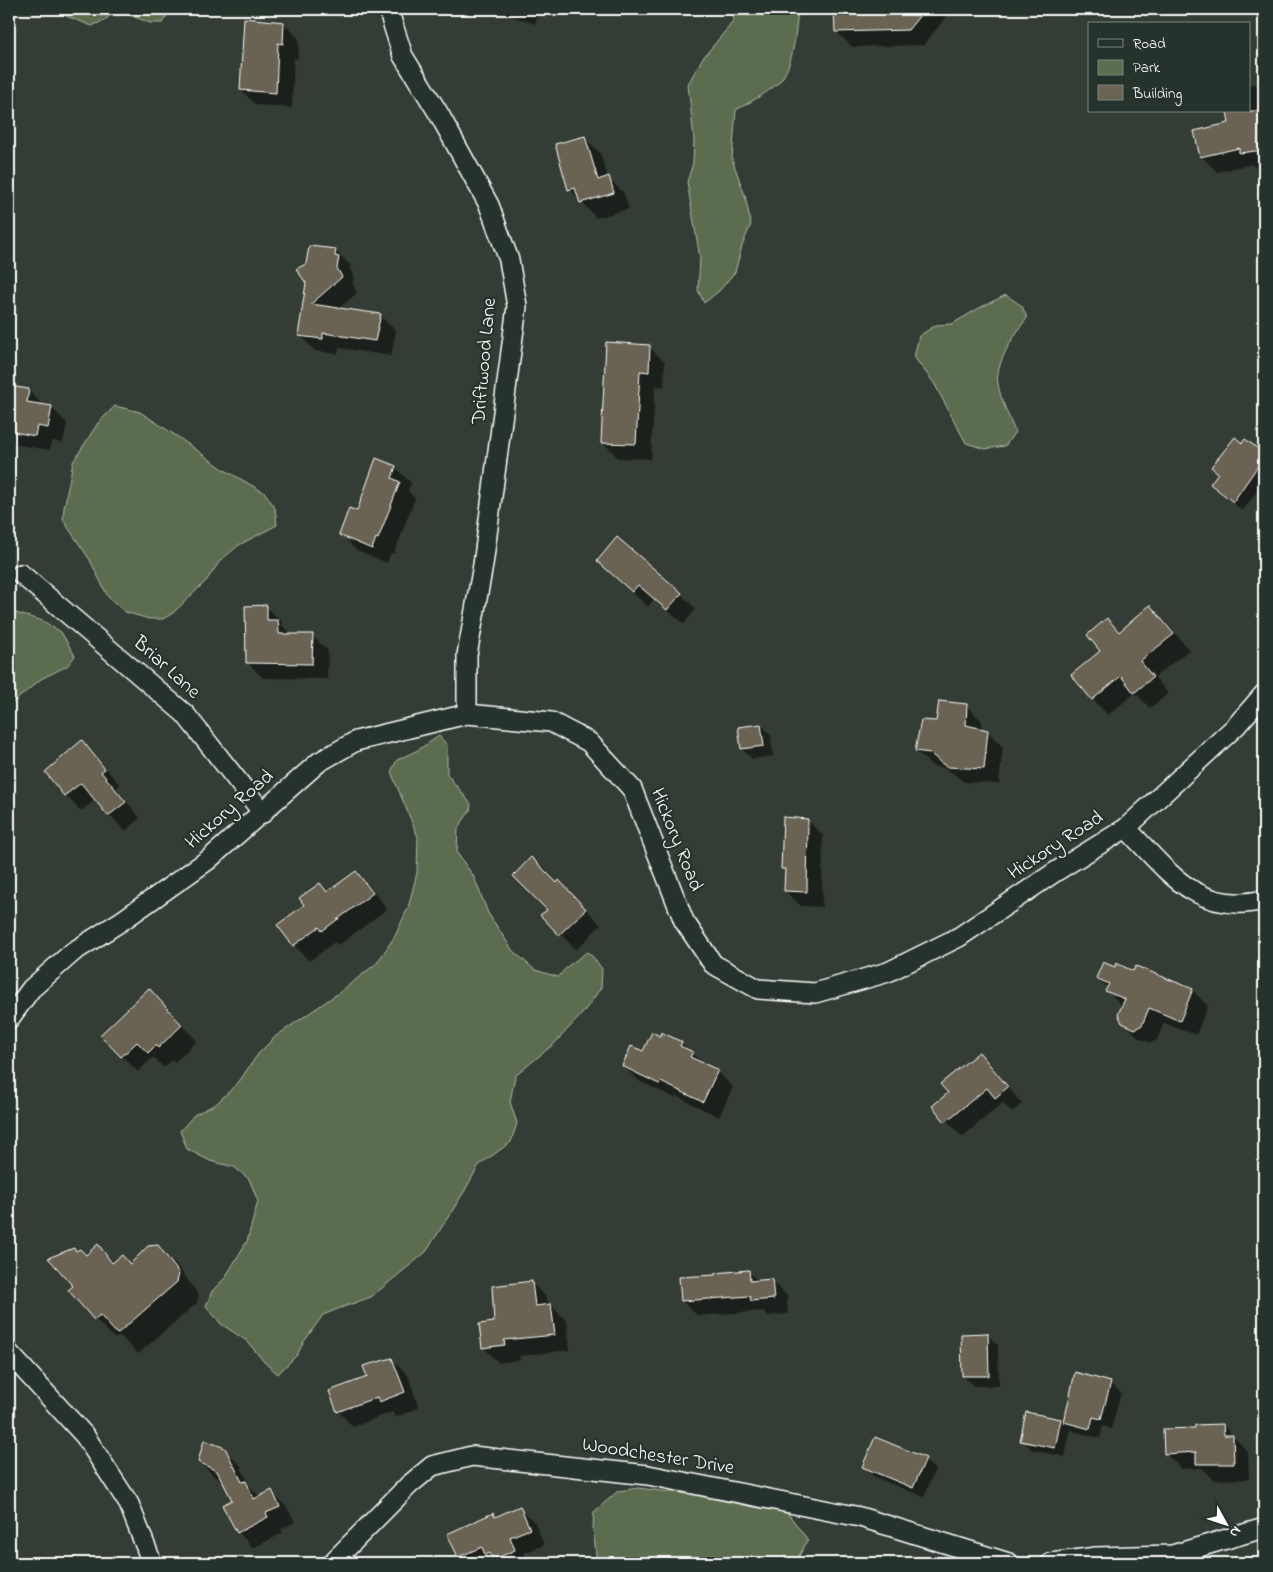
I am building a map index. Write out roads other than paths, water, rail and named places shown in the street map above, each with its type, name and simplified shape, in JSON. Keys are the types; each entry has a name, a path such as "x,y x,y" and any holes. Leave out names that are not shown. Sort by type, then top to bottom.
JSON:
{"street":[{"name":"Driftwood Lane","path":"388,9 403,56 439,114 489,205 509,260 518,306 483,565 467,655 467,714"},
{"name":"Briar Lane","path":"21,574 185,714 263,813"},
{"name":"Hickory Road","path":"9,1019 31,989 73,952 123,920 208,860 319,762 356,741 467,714 551,722 589,742 632,789 684,921 713,964 758,989 815,993 888,972 959,937 1055,872 1126,828 1236,726 1264,694"},
{"path":"1126,828 1181,884 1209,900 1247,904 1264,900"},
{"path":"9,1353 85,1436 129,1504 152,1563"},
{"name":"Woodchester Drive","path":"332,1563 415,1480 432,1466 472,1456 648,1475 860,1517 1009,1563"},
{"path":"1051,1563 1096,1557 1172,1555 1264,1528"}]}
